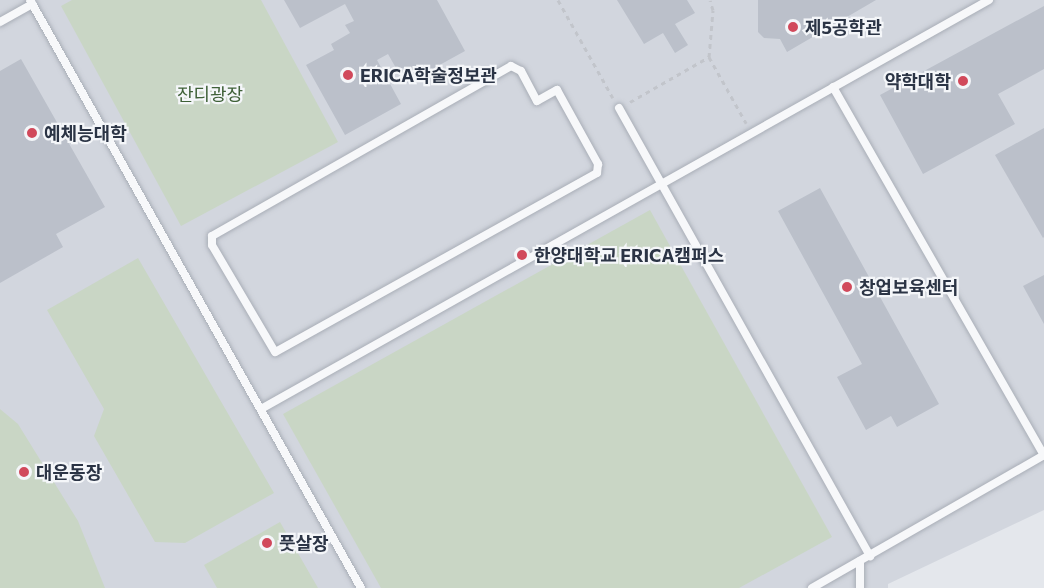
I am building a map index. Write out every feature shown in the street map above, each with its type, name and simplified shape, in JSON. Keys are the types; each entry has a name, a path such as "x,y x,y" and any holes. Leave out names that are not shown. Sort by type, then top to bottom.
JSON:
{"lane":[{"path":"261,409 989,0"},
{"path":"0,22 31,2 362,588"},
{"path":"511,66 521,71 537,101 557,90 598,164 597,173 278,352 272,350 212,245 212,236 511,66"},
{"path":"812,588 1044,455 833,87"},
{"path":"619,108 870,556"},
{"path":"860,561 860,588"}],"path":[{"path":"558,0 619,108 708,57"},
{"path":"710,0 713,10 708,57 752,133"}],"shaded area":[{"name":"한양대학교 ERICA캠퍼스","path":"0,0 1044,0 1044,510 888,584 888,588 0,588"}],"green space":[{"name":"잔디광장","path":"72,0 261,0 338,142 181,226 61,6"},
{"path":"650,210 832,537 739,588 381,588 283,414"},
{"path":"138,258 274,493 185,543 155,542 94,436 104,409 47,310"},
{"name":"대운동장","path":"0,409 18,424 78,521 105,588 0,588"},
{"name":"풋살장","path":"280,522 318,588 217,588 204,565"}],"building":[{"name":"ERICA학술정보관","path":"284,0 437,0 465,51 405,84 388,54 377,60 401,104 345,135 306,65 334,50 331,44 350,33 345,25 354,21 345,4 300,28"},
{"path":"617,0 687,0 695,13 675,24 688,45 675,53 663,33 644,44"},
{"name":"제5공학관","path":"758,0 876,0 787,52 780,39 764,38 758,32"},
{"name":"약학대학","path":"1044,6 1044,69 998,94 1015,124 923,174 880,95"},
{"name":"예체능대학","path":"21,59 105,207 56,234 63,247 0,283 0,71"},
{"path":"1044,128 1044,237 1043,238 995,155"},
{"name":"창업보육센터","path":"820,188 939,404 897,427 891,416 866,430 837,377 862,364 778,211"},
{"path":"1044,275 1044,324 1023,286"}],"place":[{"name":"제5공학관","path":"793,27"},
{"name":"ERICA학술정보관","path":"348,75"},
{"name":"약학대학","path":"963,81"},
{"name":"예체능대학","path":"32,133"},
{"name":"한양대학교 ERICA캠퍼스","path":"522,255"},
{"name":"창업보육센터","path":"847,287"},
{"name":"대운동장","path":"24,472"},
{"name":"풋살장","path":"267,543"}]}
